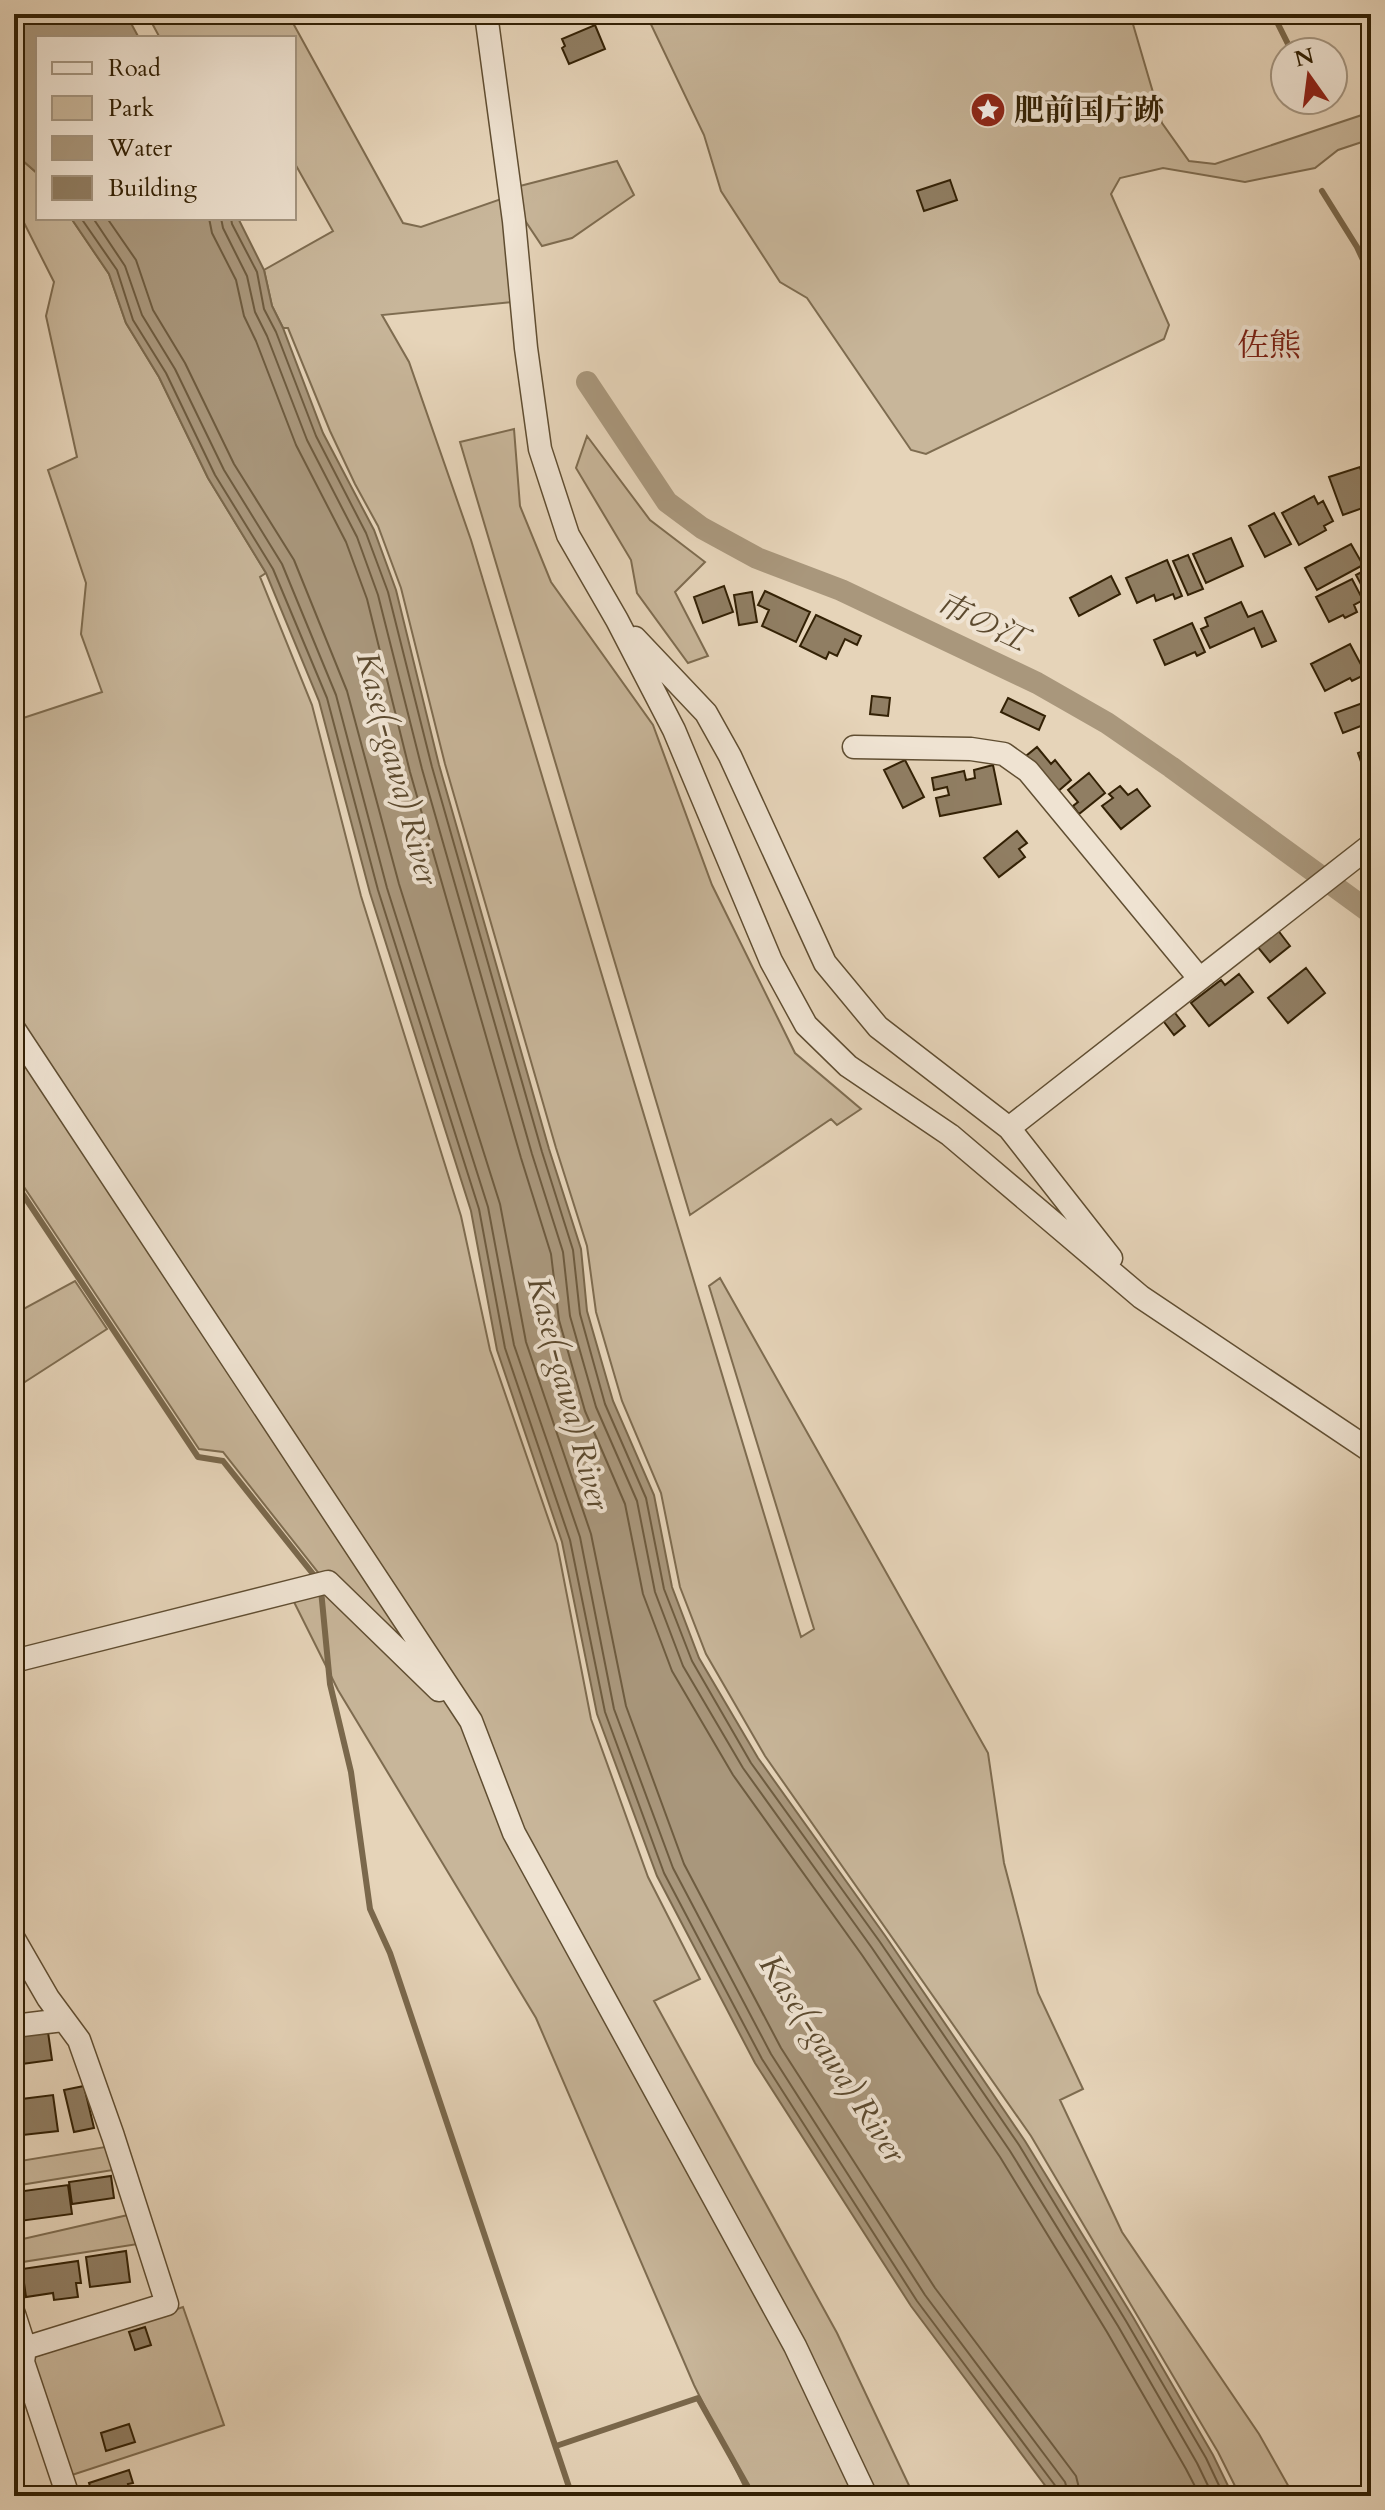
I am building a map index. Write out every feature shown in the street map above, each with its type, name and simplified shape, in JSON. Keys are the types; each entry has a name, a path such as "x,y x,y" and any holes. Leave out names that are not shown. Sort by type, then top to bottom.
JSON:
{"street":[{"path":"486,14 540,449 568,535 617,620 674,730 771,961 806,1025 848,1066 950,1135 1141,1297 1371,1451"},
{"path":"617,620 706,713 730,756 825,963 878,1027 1009,1128 1141,1297"},
{"path":"854,747 971,749 1004,754 1028,771 1199,978"},
{"path":"1009,1128 1371,845"},
{"path":"14,1029 471,1721 514,1833 795,2346 866,2496"},
{"path":"14,1661 328,1582 471,1721"},
{"path":"14,1939 48,1998 79,2040 167,2304 25,2348"},
{"path":"14,2026 63,2020"},
{"path":"14,2314 25,2348 23,2362 68,2496"},
{"path":"855,2473 859,2496"}],"green space":[{"path":"147,14 288,14 403,223 421,227 501,199 513,302 382,315 409,362 471,540 801,1637 814,1629 709,1286 720,1278 988,1753 1004,1863 1038,1993 1083,2089 1060,2100 1122,2232 1259,2434 1294,2496 1240,2496 1218,2452 1031,2136 765,1756 706,1654 680,1587 661,1493 622,1401 596,1312 587,1246 445,764 401,588 378,526 330,431 288,328 283,328 272,306 264,270 333,231 296,166 296,36 159,36"},
{"path":"646,14 1130,14 1162,123 1189,161 1215,164 1371,112 1371,139 1338,150 1315,168 1245,182 1163,168 1120,178 1111,194 1169,325 1164,339 926,454 911,450 807,298 780,282 721,191 704,135"},
{"path":"14,153 36,172 36,220 72,220 109,274 126,323 159,377 208,478 266,573 260,577 312,705 361,896 461,1216 490,1350 557,1544 591,1719 648,1877 700,1979 654,2001 837,2333 914,2496 749,2496 694,2385 536,2018 338,1690 293,1600 320,1575 223,1452 199,1449 14,1172 14,721 102,692 81,634 86,583 48,470 77,457 46,316 54,282 14,203"},
{"path":"617,161 634,195 572,238 542,246 522,216 516,187"},
{"path":"514,429 520,506 551,582 653,725 712,885 795,1053 861,1109 837,1125 831,1119 690,1215 460,442"},
{"path":"587,436 650,520 705,562 675,592 708,656 688,663 637,593 631,560 576,468"},
{"path":"75,1281 107,1329 14,1389 14,1314"},
{"path":"105,2147 113,2170 14,2186 14,2162"},
{"path":"128,2215 138,2244 16,2263 14,2241"},
{"path":"183,2307 224,2425 72,2475 31,2358"}],"water":[{"path":"14,14 126,14 138,36 36,36 36,172 14,153"},
{"name":"Kase(-gawa) River","path":"72,220 239,220 264,270 272,306 323,433 374,530 396,590 439,765 549,1149 581,1249 587,1311 613,1401 654,1495 672,1587 699,1658 758,1758 886,1937 1025,2141 1133,2317 1213,2455 1233,2496 1053,2496 911,2306 755,2063 657,1876 597,1714 562,1542 497,1350 471,1211 370,893 319,701 266,573 208,478 159,377 126,323 109,274"}],"building":[{"path":"512,14 534,14 515,21"},
{"path":"595,25 605,49 569,64 562,48 565,46 562,39"},
{"path":"950,180 957,200 924,211 917,191"},
{"path":"1360,467 1362,474 1371,471 1371,505 1343,515 1329,477"},
{"path":"1314,496 1318,504 1323,501 1333,521 1324,526 1326,530 1299,545 1282,513"},
{"path":"1274,513 1291,544 1265,557 1249,526"},
{"path":"1231,538 1243,566 1206,583 1193,554"},
{"path":"1351,544 1363,565 1317,590 1305,568"},
{"path":"1188,555 1203,589 1188,595 1173,561"},
{"path":"1167,560 1182,596 1175,599 1173,594 1156,601 1154,595 1137,603 1126,578"},
{"path":"1371,567 1371,594 1367,596 1356,575"},
{"path":"1111,576 1120,594 1079,616 1070,598"},
{"path":"1352,579 1363,600 1354,605 1357,612 1329,622 1316,597"},
{"path":"724,586 733,612 703,623 694,597"},
{"path":"765,591 810,612 796,642 762,626 769,610 758,605"},
{"path":"752,592 757,622 739,625 734,595"},
{"path":"1241,602 1248,617 1262,611 1276,641 1262,647 1254,628 1210,648 1201,629 1208,626 1205,618"},
{"path":"816,615 861,636 857,645 845,639 837,656 829,652 826,659 800,646"},
{"path":"1192,623 1205,652 1197,656 1195,652 1165,665 1154,640"},
{"path":"1350,644 1366,674 1352,681 1350,678 1325,691 1311,664"},
{"path":"872,696 890,698 888,716 870,714"},
{"path":"1008,698 1045,716 1039,730 1001,712"},
{"path":"1371,700 1371,722 1343,733 1335,713"},
{"path":"1037,747 1051,764 1055,760 1071,780 1056,793 1026,756"},
{"path":"1371,748 1371,774 1366,776 1358,753"},
{"path":"905,760 924,797 903,808 884,770"},
{"path":"993,765 1001,804 940,816 936,798 949,795 947,787 934,790 932,778 964,771 966,780 975,778 974,770"},
{"path":"1089,773 1105,793 1079,814 1073,806 1078,802 1068,790"},
{"path":"1120,786 1128,795 1137,789 1150,806 1121,829 1102,806 1113,798 1109,794"},
{"path":"1017,831 1027,843 1019,849 1025,857 999,877 984,858"},
{"path":"1277,929 1290,946 1270,962 1256,945"},
{"path":"1306,968 1325,993 1288,1023 1268,998"},
{"path":"1239,974 1253,992 1209,1026 1191,1003 1221,980 1225,985"},
{"path":"1172,1009 1185,1026 1174,1035 1161,1018"},
{"path":"48,2032 52,2060 14,2065 14,2037"},
{"path":"84,2086 94,2128 74,2132 64,2090"},
{"path":"53,2095 58,2131 14,2136 14,2100"},
{"path":"111,2176 114,2198 72,2204 69,2182"},
{"path":"68,2185 72,2214 20,2221 16,2192"},
{"path":"126,2251 130,2282 90,2287 86,2257"},
{"path":"78,2261 81,2283 76,2283 78,2297 54,2300 53,2293 26,2297 22,2269"},
{"path":"145,2327 151,2345 135,2350 129,2332"},
{"path":"129,2424 135,2442 106,2451 101,2433"},
{"path":"129,2470 133,2483 128,2484 132,2496 93,2496 89,2483"}],"waterway":[{"path":"1280,14 1278,24 1284,36"},
{"path":"1322,191 1357,247 1371,277"},
{"name":"市の江","path":"587,382 667,502 702,528 757,558 841,590 1037,683 1107,723 1371,913"},
{"path":"14,1181 198,1457 223,1461 317,1579"},
{"path":"321,1590 330,1684 351,1772 370,1909 390,1953 572,2496"},
{"path":"556,2446 698,2398 753,2496"}],"place":[{"name":"肥前国庁跡","path":"988,110"}],"district":[{"name":"佐熊","path":"1269,345"}]}
